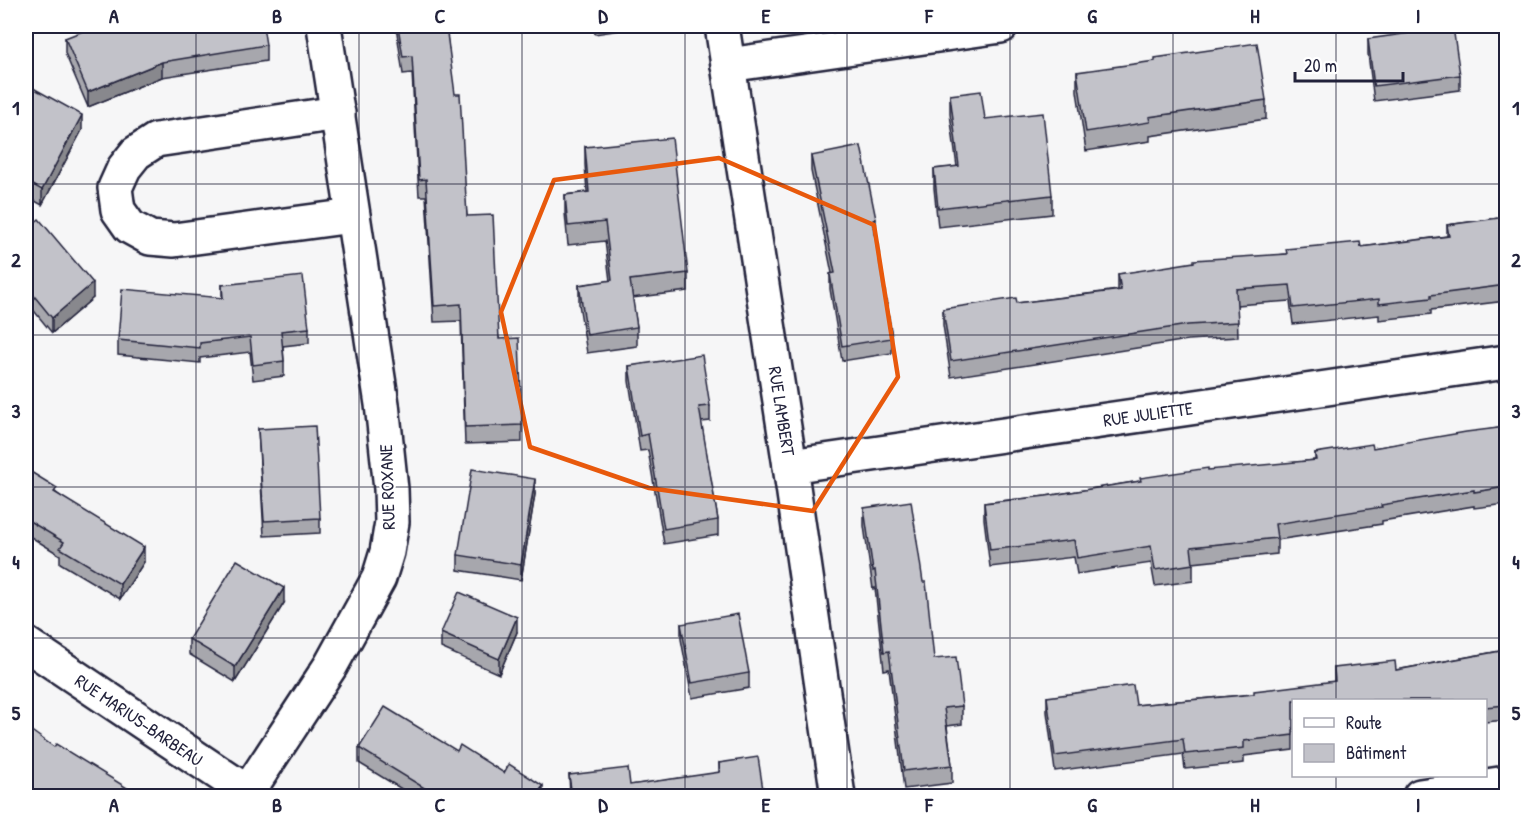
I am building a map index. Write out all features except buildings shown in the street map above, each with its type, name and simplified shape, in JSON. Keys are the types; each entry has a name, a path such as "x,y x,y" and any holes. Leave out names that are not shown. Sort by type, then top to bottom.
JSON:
{"street":[{"name":"RUE ROXANE","path":"250,795 332,665 379,578 387,552 391,511 382,404 324,26"},
{"name":"RUE LAMBERT","path":"722,26 838,796"},
{"path":"728,64 1001,26"},
{"path":"338,113 156,140 136,153 124,168 116,188 118,210 130,227 150,238 174,240 352,216"},
{"name":"RUE JULIETTE","path":"790,466 1506,362"},
{"name":"RUE MARIUS-BARBEAU","path":"26,644 250,795"},
{"path":"1420,796 1506,783"}],"highlighted area":[{"path":"719,158 874,225 898,377 813,511 649,488 530,447 501,312 554,180"}]}
